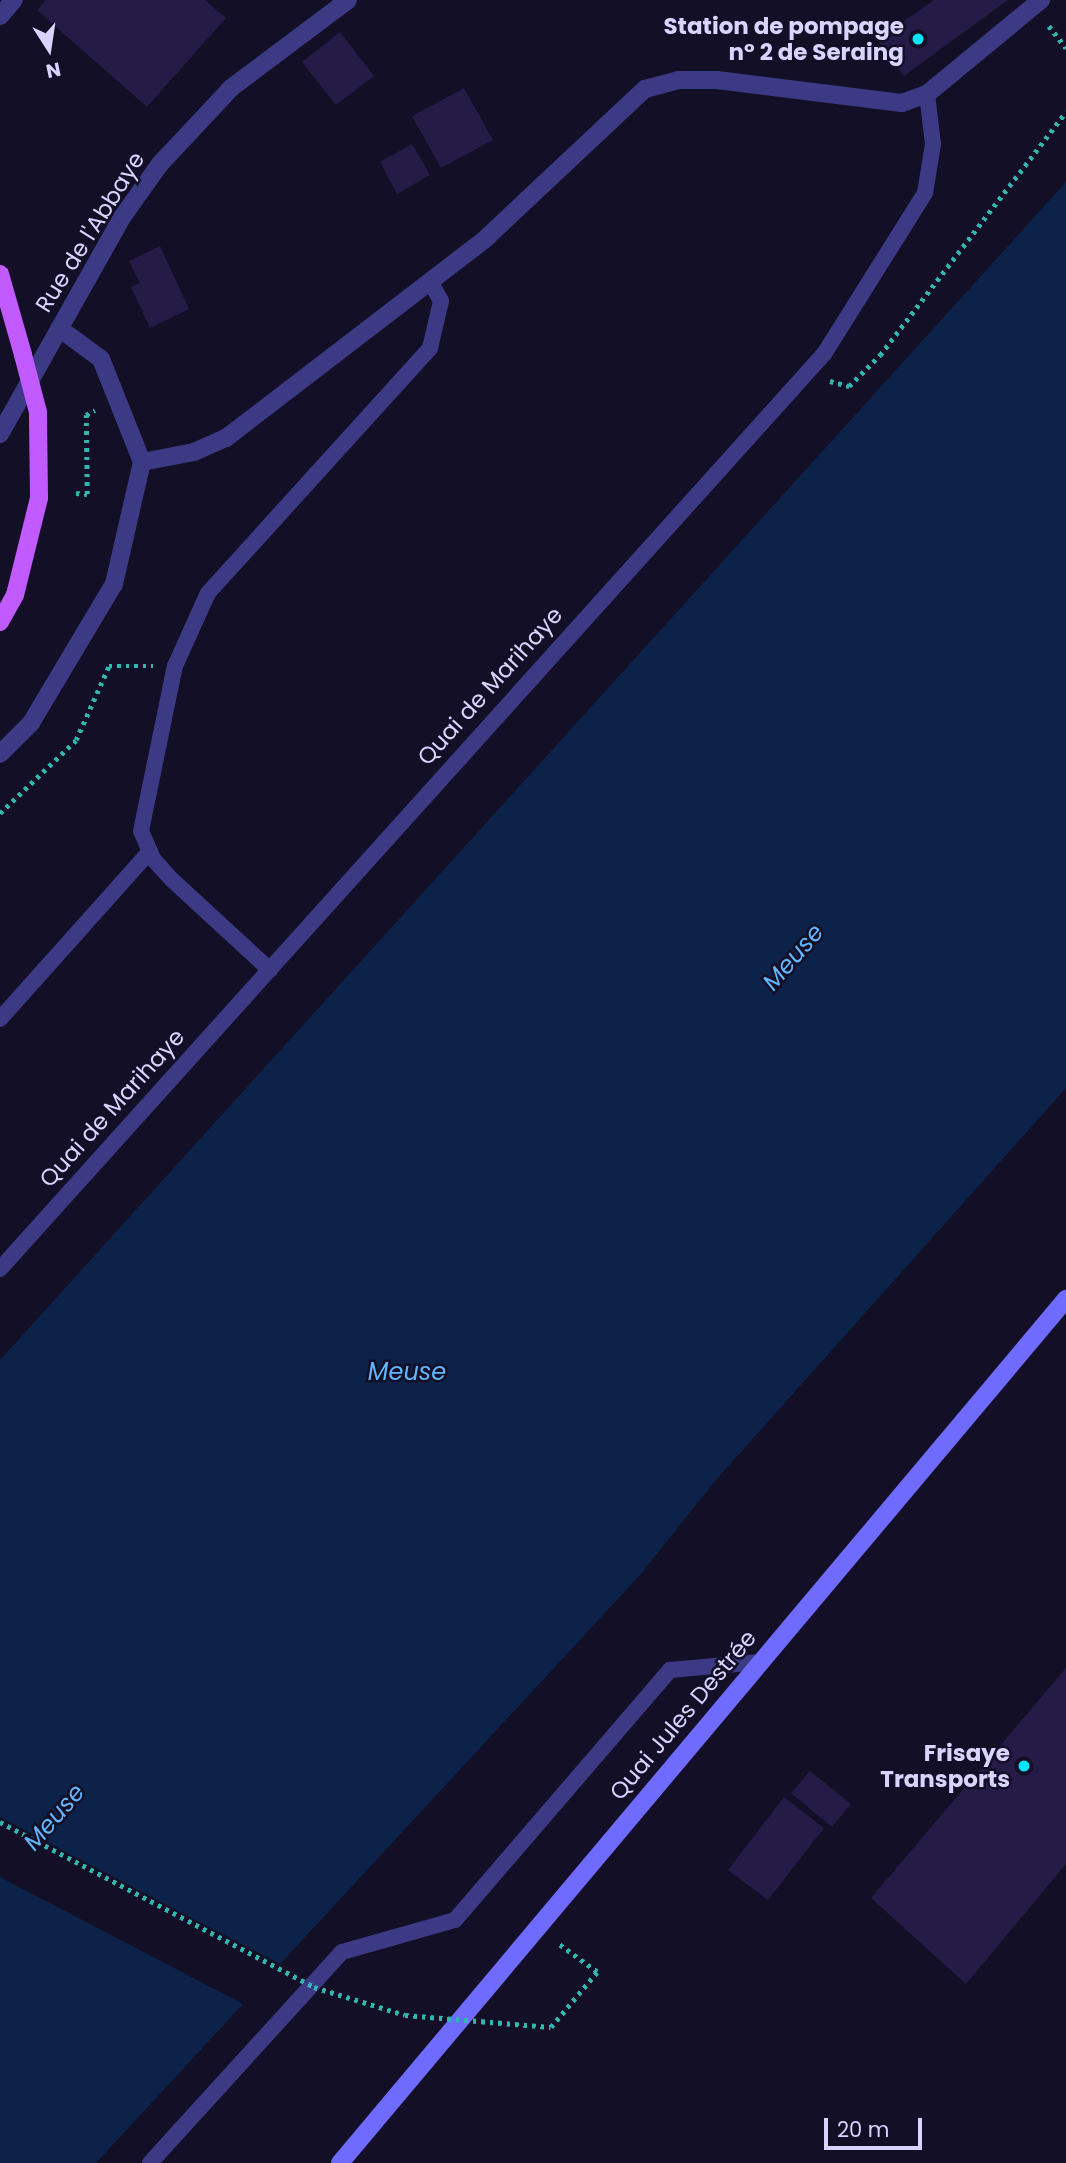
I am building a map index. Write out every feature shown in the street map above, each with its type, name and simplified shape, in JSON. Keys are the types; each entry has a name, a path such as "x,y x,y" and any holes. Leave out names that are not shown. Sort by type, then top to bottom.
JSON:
{"main road":[{"path":"0,274 38,412 42,461 30,543 15,595 0,622"},
{"name":"Quai Jules Destrée","path":"340,2163 1066,1299"}],"street":[{"path":"0,16 14,0"},
{"name":"Rue de l'Abbaye","path":"0,434 142,186 192,124 253,70 348,0"},
{"path":"142,462 194,452 226,438 533,198 645,89 679,80 717,80 902,103 927,94 1041,0"},
{"path":"0,754 31,723 114,583 142,462 101,359 59,328"}],"lane":[{"name":"Quai de Marihaye","path":"0,1269 806,375 869,289 925,194 933,144 927,94"},
{"path":"270,970 172,880 150,851 141,831 175,666 208,593 430,348 441,301 430,281"},
{"path":"0,1019 150,851"},
{"path":"150,2163 342,1952 455,1920 670,1670 760,1662"}],"path":[{"path":"806,375 849,386 937,283 1066,112"},
{"path":"76,493 87,494 86,415"},
{"path":"0,813 76,740 109,666 175,666"},
{"path":"0,1822 314,1987 405,2015 551,2027 597,1972 536,1928"}],"water":[{"name":"Meuse","path":"1066,182 1066,1088 715,1481 640,1575 96,2163 0,2163 0,1360"}],"pier":[{"path":"0,1817 282,1965 245,2005 0,1877"}],"building":[{"path":"46,0 205,0 226,18 147,107 37,10"},
{"name":"Station de pompage n° 2 de Seraing","path":"934,0 1008,0 904,76 877,40"},
{"path":"340,32 374,76 336,105 302,62"},
{"path":"464,88 493,140 441,168 412,116"},
{"path":"412,144 430,175 397,194 380,162"},
{"path":"160,246 189,309 150,328 131,287 140,283 129,261"},
{"name":"Frisaye Transports","path":"1066,1668 1066,1864 966,1984 871,1898"},
{"path":"810,1771 851,1804 832,1827 791,1793"},
{"path":"784,1797 824,1828 768,1900 728,1870"}],"place":[{"name":"Station de pompage n° 2 de Seraing","path":"918,39"},
{"name":"Frisaye Transports","path":"1024,1766"}]}
